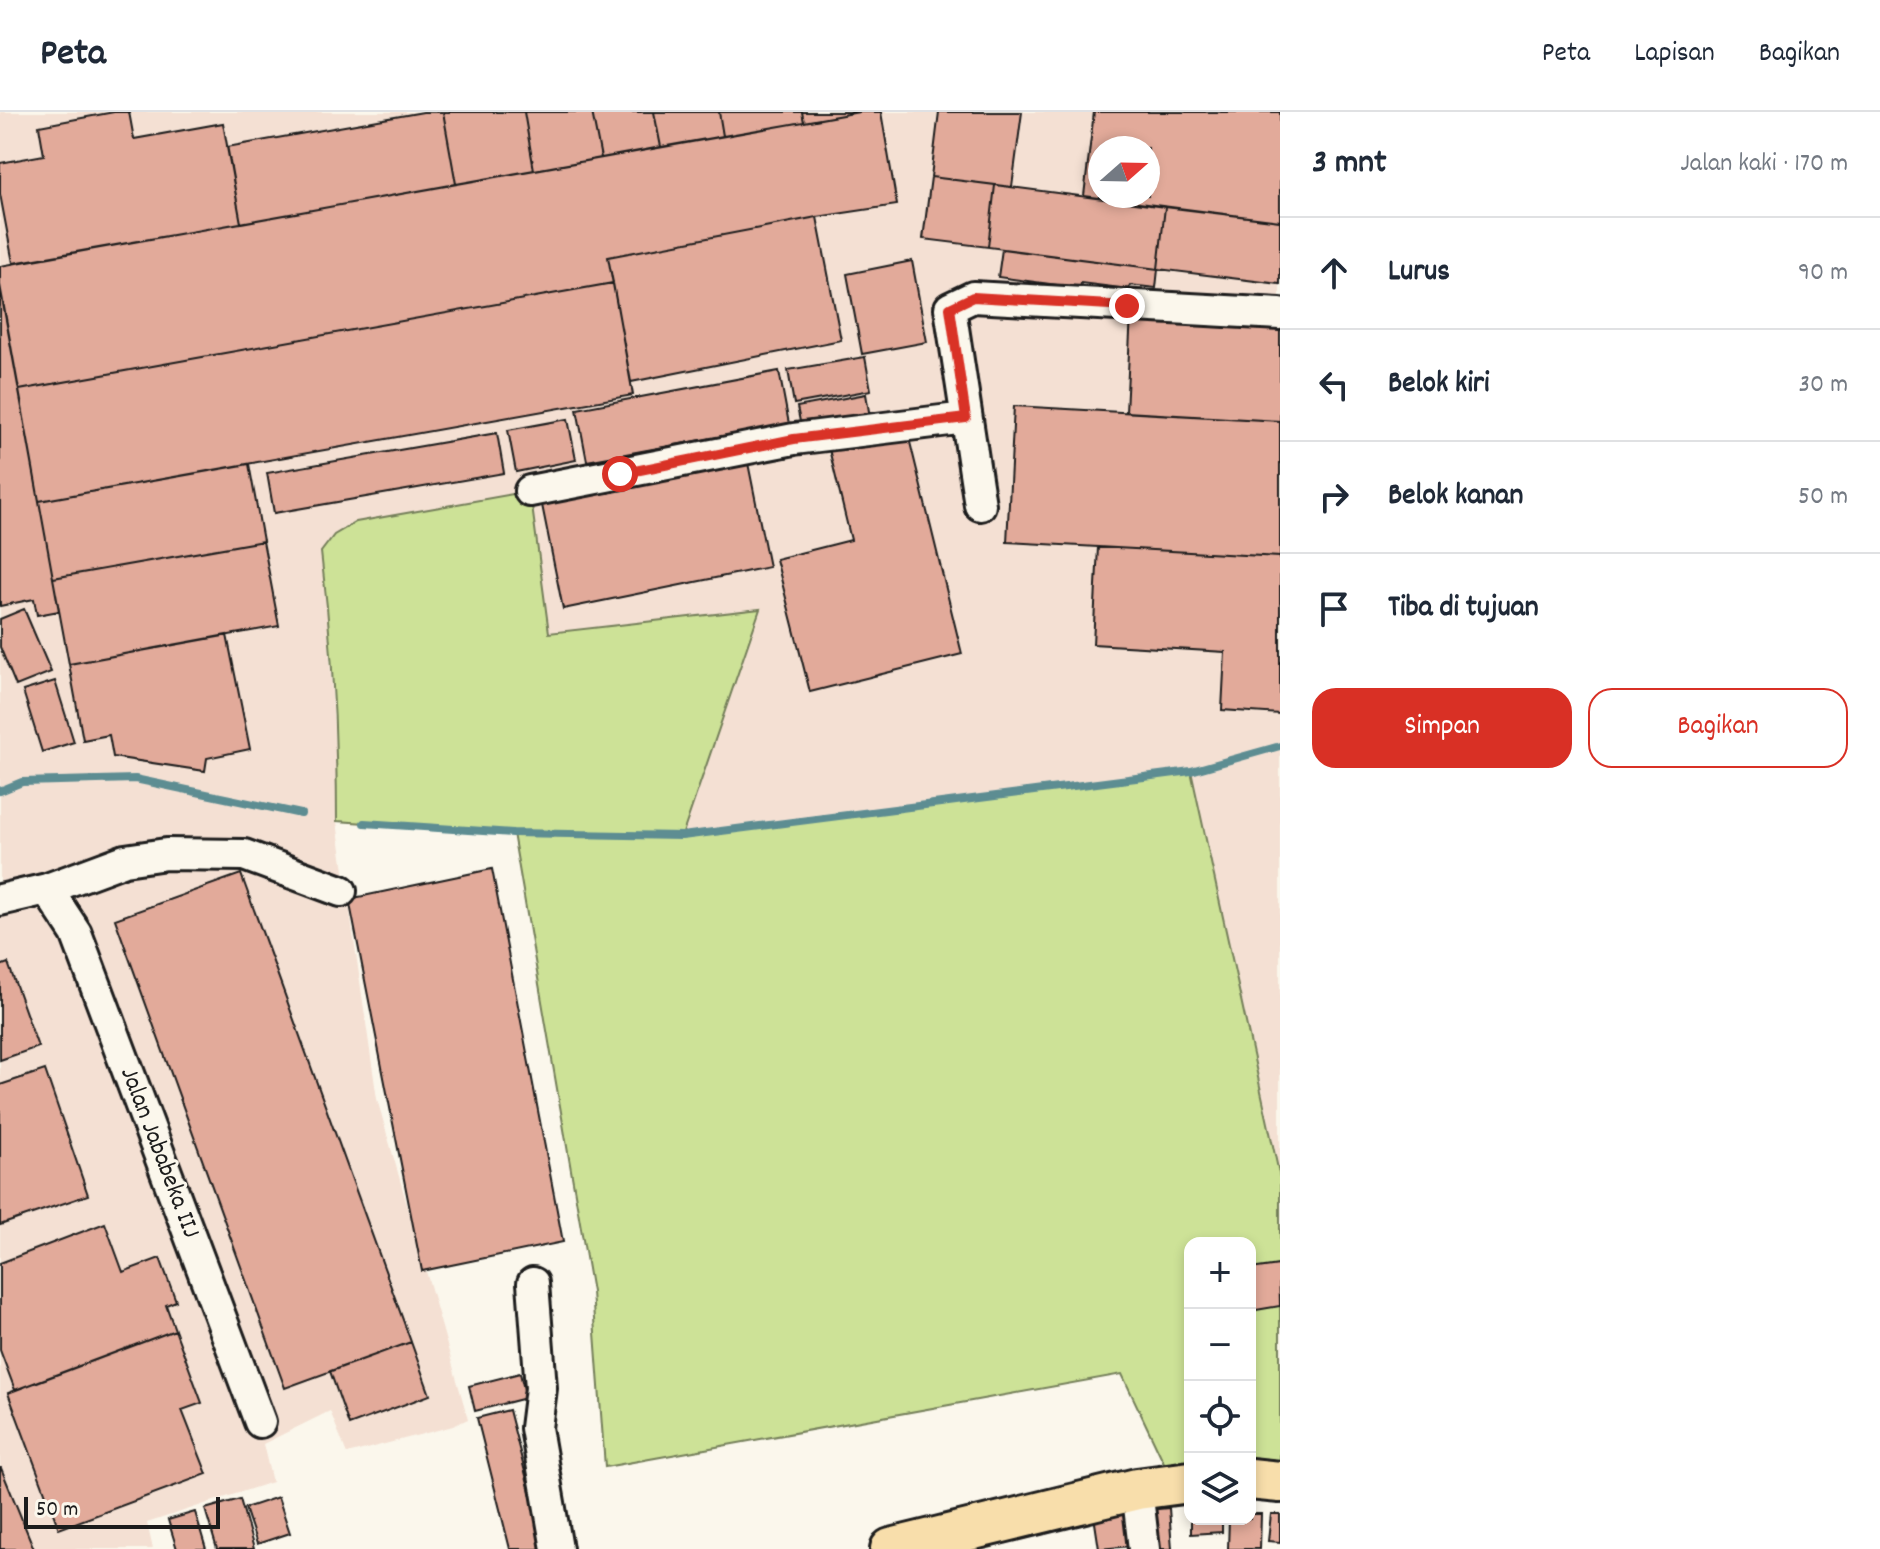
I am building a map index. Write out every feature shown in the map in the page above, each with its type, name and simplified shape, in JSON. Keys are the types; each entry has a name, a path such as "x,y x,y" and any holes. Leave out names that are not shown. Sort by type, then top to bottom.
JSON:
{"main road":[{"path":"1256,1480 1280,1482"},
{"path":"891,1549 1137,1489 1184,1483"}],"street":[{"path":"980,505 950,308 973,297 1280,314"},
{"path":"530,491 794,439 966,418"},
{"path":"0,900 47,889 125,860 166,854 256,857 341,891"},
{"name":"Jalan Jababeka IIJ","path":"47,889 76,933 260,1422"},
{"path":"533,1283 541,1388 536,1428 557,1549"},
{"path":"1137,1489 1144,1549"}],"shaded area":[{"path":"0,112 1280,112 1280,1178 1191,771 682,836 760,610 549,633 530,492 455,506 321,552 326,591 337,822 377,1099 468,1419 453,1426 347,1454 330,1411 263,1444 272,1482 147,1523 153,1549 0,1549"}],"green space":[{"path":"530,491 549,633 760,609 682,836 1191,771 1280,1178 1280,1473 1256,1472 1256,1237 1184,1237 1184,1468 1166,1467 1122,1374 605,1467 592,1292 513,833 337,821 333,686 321,552 334,535 356,522"}],"building":[{"path":"129,112 134,139 223,123 241,223 13,263 0,194 0,163 44,155 39,126"},
{"path":"423,112 443,112 456,184 241,223 227,147"},
{"path":"443,112 524,112 534,170 456,184"},
{"path":"524,112 592,112 601,158 534,170"},
{"path":"592,112 654,112 661,147 601,158"},
{"path":"654,112 719,112 723,136 661,147"},
{"path":"719,112 802,112 804,122 723,136"},
{"path":"802,112 859,112 804,122"},
{"path":"859,112 881,112 897,205 608,257 613,283 19,390 0,285 0,266"},
{"path":"939,112 1022,112 1012,187 931,177"},
{"path":"1094,112 1280,112 1280,221 1160,206 1160,136 1091,136"},
{"path":"1088,162 1088,197 1084,196"},
{"path":"931,177 995,185 988,247 923,239"},
{"path":"995,185 1088,197 1088,208 1165,207 1158,269 988,247"},
{"path":"1165,207 1280,221 1280,284 1158,269"},
{"path":"817,217 841,340 631,382 608,257"},
{"path":"1002,249 1158,269 1156,288 1130,285 1129,289 1081,283 1080,288 998,277"},
{"path":"912,261 927,342 862,354 847,274"},
{"path":"613,283 633,395 39,501 19,390"},
{"path":"0,287 59,611 37,615 34,599 0,606"},
{"path":"1131,313 1280,322 1280,421 1126,412"},
{"path":"865,357 871,390 794,404 788,370"},
{"path":"779,371 789,424 587,461 577,409"},
{"path":"866,394 871,423 803,436 797,407"},
{"path":"1014,406 1280,421 1280,557 1007,542"},
{"path":"568,419 576,460 516,472 508,430"},
{"path":"907,430 962,654 810,692 776,559 851,540 829,449"},
{"path":"497,433 504,473 274,513 267,473"},
{"path":"747,458 769,567 563,609 541,500"},
{"path":"249,464 263,541 53,578 39,501"},
{"path":"263,541 279,626 69,664 53,578"},
{"path":"1098,547 1280,557 1280,714 1222,710 1225,652 1093,644"},
{"path":"24,609 51,672 16,686 0,647 0,619"},
{"path":"227,635 250,749 207,758 205,771 113,757 109,735 83,740 69,664"},
{"path":"55,681 74,742 42,752 23,691"},
{"path":"492,869 563,1242 422,1271 349,899"},
{"path":"241,874 411,1342 285,1388 115,919"},
{"path":"8,963 38,1047 0,1060 0,966"},
{"path":"45,1070 88,1195 0,1225 0,1085"},
{"path":"105,1223 123,1272 160,1258 176,1301 166,1305 175,1330 15,1390 0,1350 0,1263"},
{"path":"1279,1265 1280,1306 1256,1310 1256,1268"},
{"path":"175,1330 202,1403 182,1410 207,1474 59,1529 8,1393"},
{"path":"411,1342 430,1395 349,1425 330,1371"},
{"path":"520,1373 526,1398 475,1411 469,1386"},
{"path":"509,1410 545,1549 510,1549 477,1418"},
{"path":"1,1468 34,1549 0,1549"},
{"path":"278,1497 290,1533 257,1544 245,1508"},
{"path":"240,1499 254,1549 217,1549 205,1509"},
{"path":"1169,1508 1172,1549 1149,1549 1147,1510"},
{"path":"1137,1511 1142,1545 1099,1549 1094,1516"},
{"path":"195,1512 206,1549 177,1549 168,1520"},
{"path":"1256,1514 1261,1514 1260,1549 1228,1549 1229,1525 1256,1525"},
{"path":"1271,1514 1280,1514 1280,1542 1268,1541"},
{"path":"1191,1525 1222,1525 1222,1532 1191,1534"}],"waterway":[{"path":"364,823 513,833 682,836 1191,771 1280,746"},
{"path":"0,791 22,782 135,779 301,814"}],"route":[{"path":"620,474 794,439 966,418 950,308 973,297 1127,306"}]}
